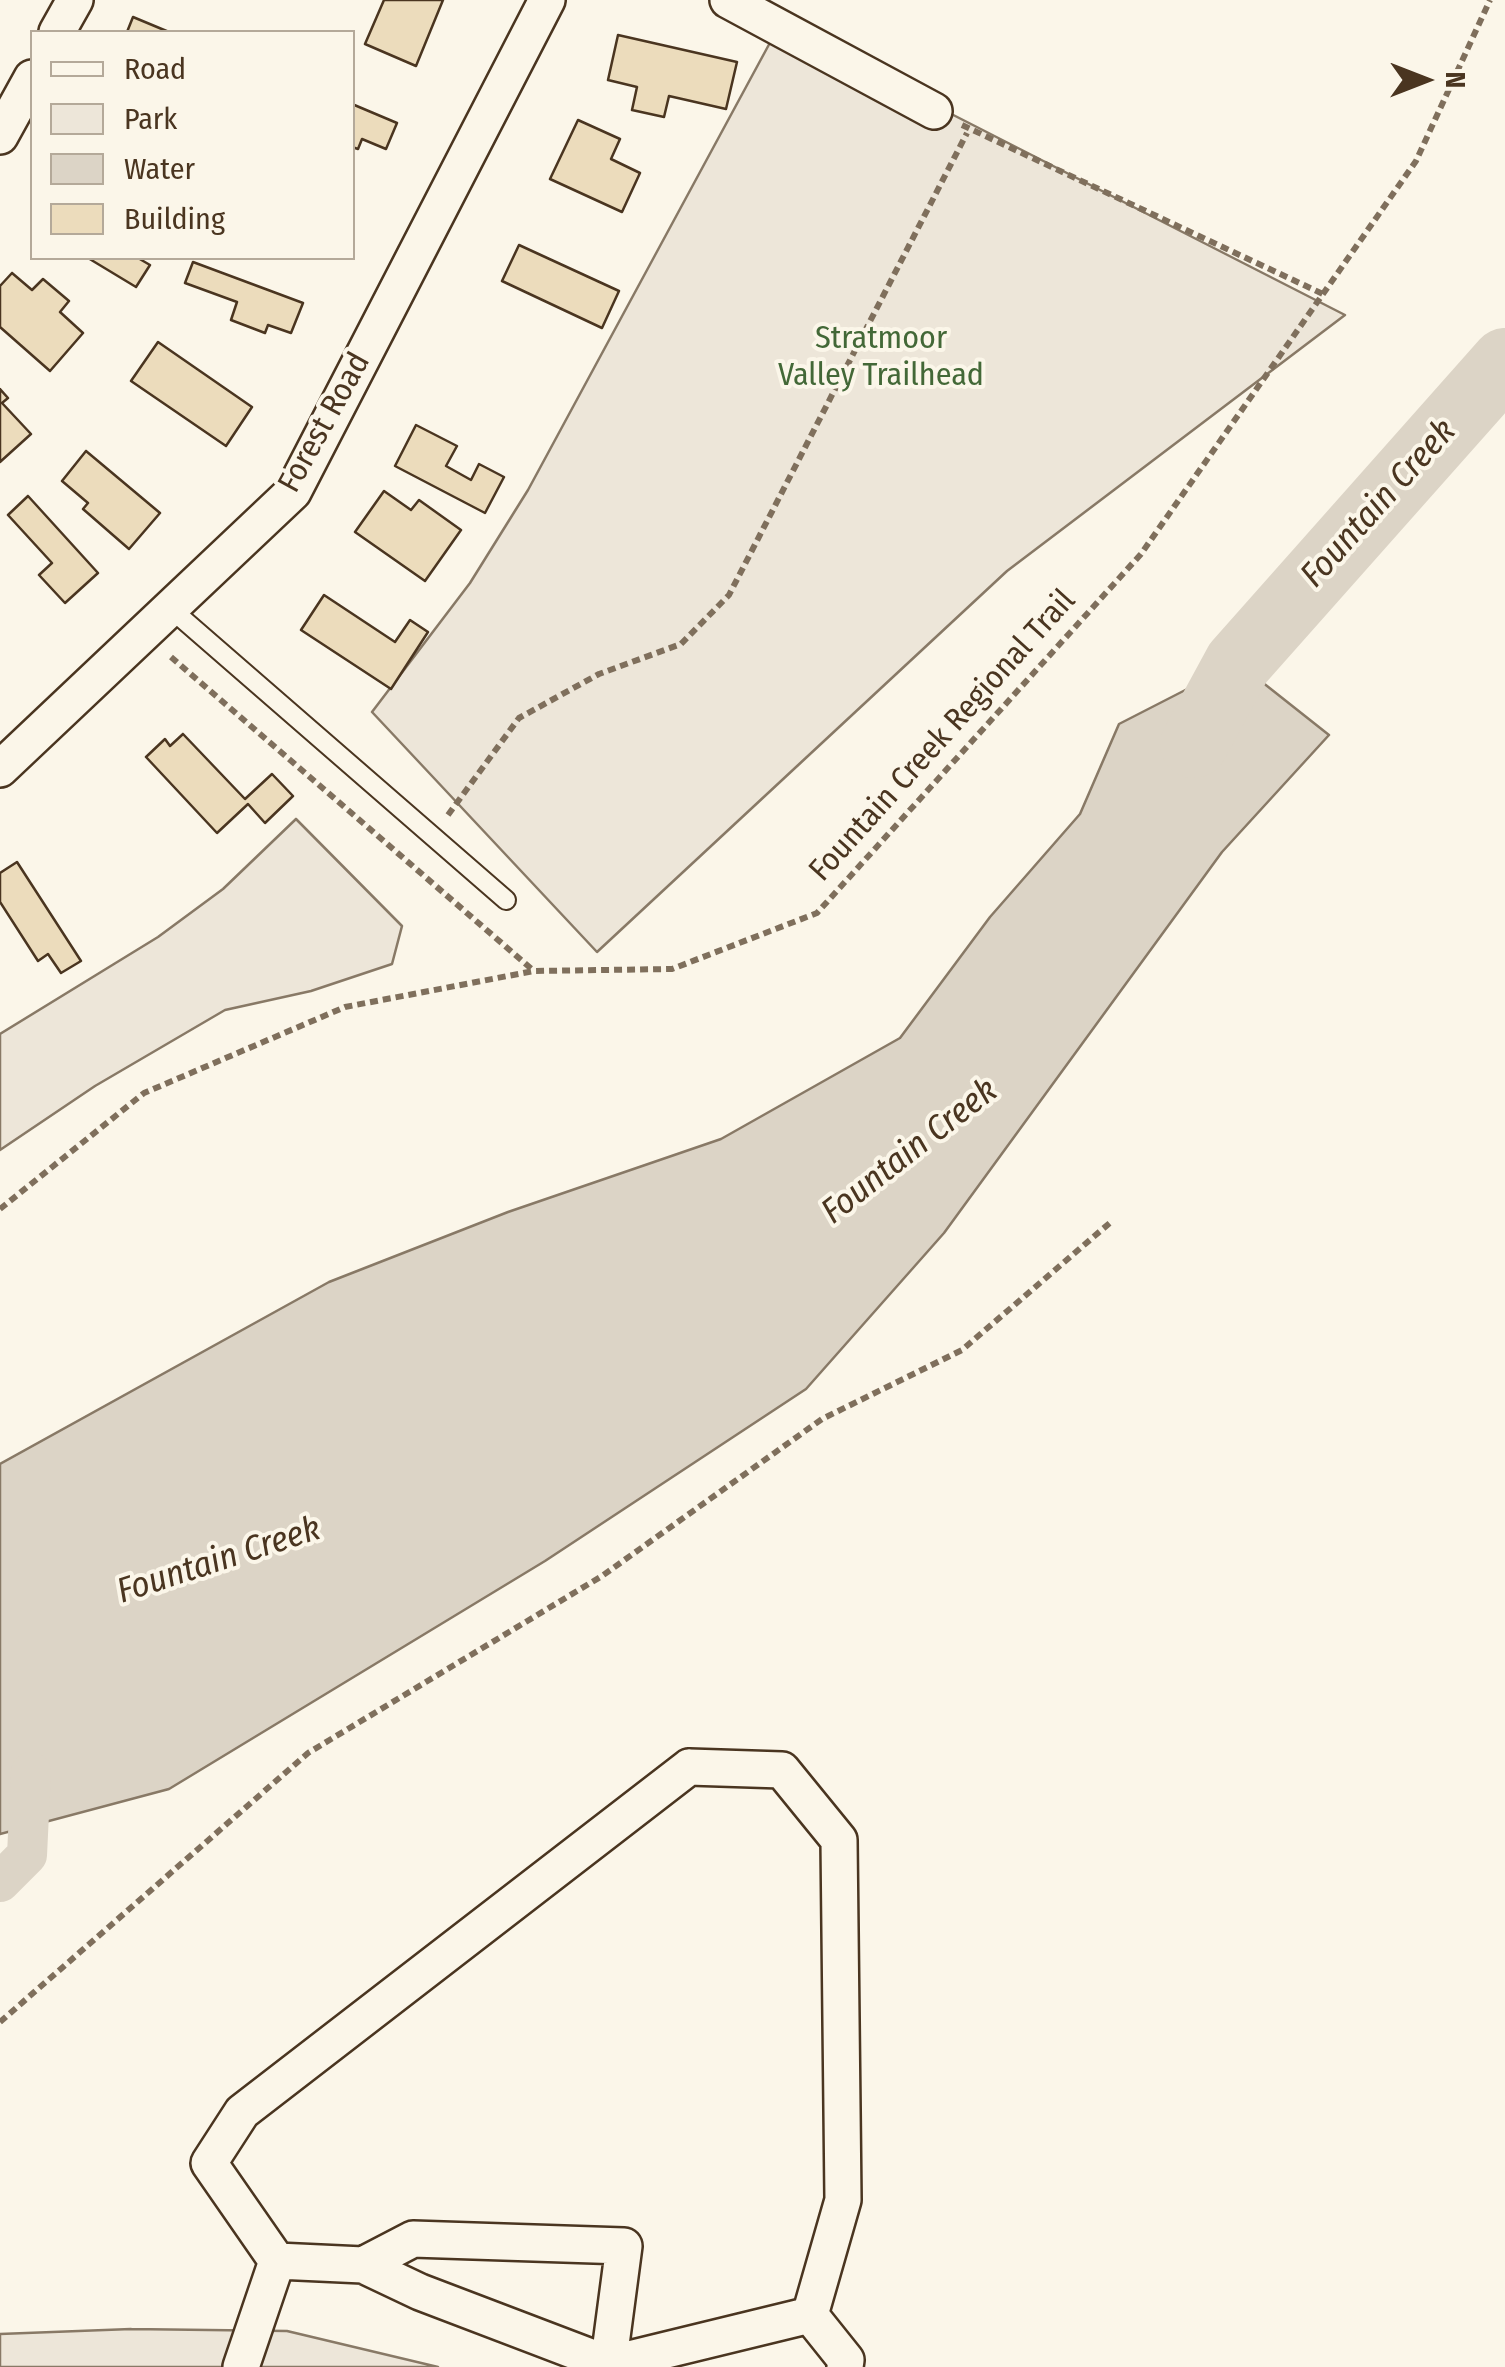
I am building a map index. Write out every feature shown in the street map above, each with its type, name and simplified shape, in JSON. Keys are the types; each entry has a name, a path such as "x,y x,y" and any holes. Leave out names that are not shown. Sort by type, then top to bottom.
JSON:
{"street":[{"path":"59,30 76,0"},
{"name":"Forest Road","path":"0,769 293,492 547,0"},
{"path":"728,0 934,112"},
{"path":"0,136 30,82"},
{"path":"277,2262 209,2164 242,2112 689,1768 782,1770 839,1840 843,2200 810,2315"},
{"path":"363,2266 413,2238 624,2246 608,2366"},
{"path":"277,2262 363,2266 608,2366 810,2315"},
{"path":"241,2367 277,2262"},
{"path":"810,2315 846,2360 845,2367"}],"lane":[{"path":"170,608 506,900"}],"path":[{"name":"Fountain Creek Regional Trail","path":"0,1209 144,1094 345,1007 534,971 672,969 816,913 1141,554 1416,161 1490,0"},
{"path":"934,112 1323,294"},
{"path":"433,837 519,718 599,674 681,644 729,595 969,128"},
{"path":"144,633 534,971"},
{"path":"0,2022 308,1752 602,1576 822,1419 962,1350 1112,1221"}],"green space":[{"name":"Stratmoor Valley Trailhead","path":"779,26 1345,315 1007,571 597,952 372,712 470,583 528,490"},
{"path":"296,819 402,926 392,964 311,991 225,1010 95,1086 0,1150 0,1034 158,937 223,889"},
{"path":"131,2329 287,2331 438,2367 0,2367 0,2334"}],"water":[{"path":"1238,663 1329,735 1222,852 944,1233 806,1389 545,1561 169,1789 0,1834 0,1464 329,1282 508,1212 721,1139 900,1038 990,917 1080,814 1119,724"}],"building":[{"path":"384,0 443,0 416,66 365,44"},
{"path":"133,17 164,30 128,30"},
{"path":"618,35 737,62 726,109 669,96 664,117 632,110 637,87 608,80"},
{"path":"355,105 397,123 386,149 362,139 358,149"},
{"path":"578,120 620,139 611,159 640,173 622,212 550,179"},
{"path":"519,245 619,291 602,328 502,281"},
{"path":"91,260 141,260 150,265 136,287"},
{"path":"193,262 303,303 291,333 268,325 265,333 231,320 237,302 185,283"},
{"path":"12,273 32,290 43,279 69,301 60,312 83,333 50,371 0,327 0,286"},
{"path":"158,342 252,407 226,446 131,381"},
{"path":"0,389 8,398 2,403 31,434 0,462"},
{"path":"416,425 457,446 446,466 471,480 479,464 504,477 485,513 395,466"},
{"path":"86,451 160,513 129,549 83,509 88,503 62,481"},
{"path":"384,491 411,510 419,500 461,530 425,581 355,532"},
{"path":"28,496 98,573 65,603 39,575 52,563 8,515"},
{"path":"324,595 395,642 410,620 428,632 391,689 301,630"},
{"path":"183,734 245,799 272,774 293,796 265,823 248,804 217,833 146,757 165,739 170,746"},
{"path":"17,862 81,961 61,973 48,954 38,961 0,902 0,873"}],"waterway":[{"name":"Fountain Creek","path":"1194,744 1238,663 1505,362"},
{"path":"0,1882 27,1855 31,1772"}]}
